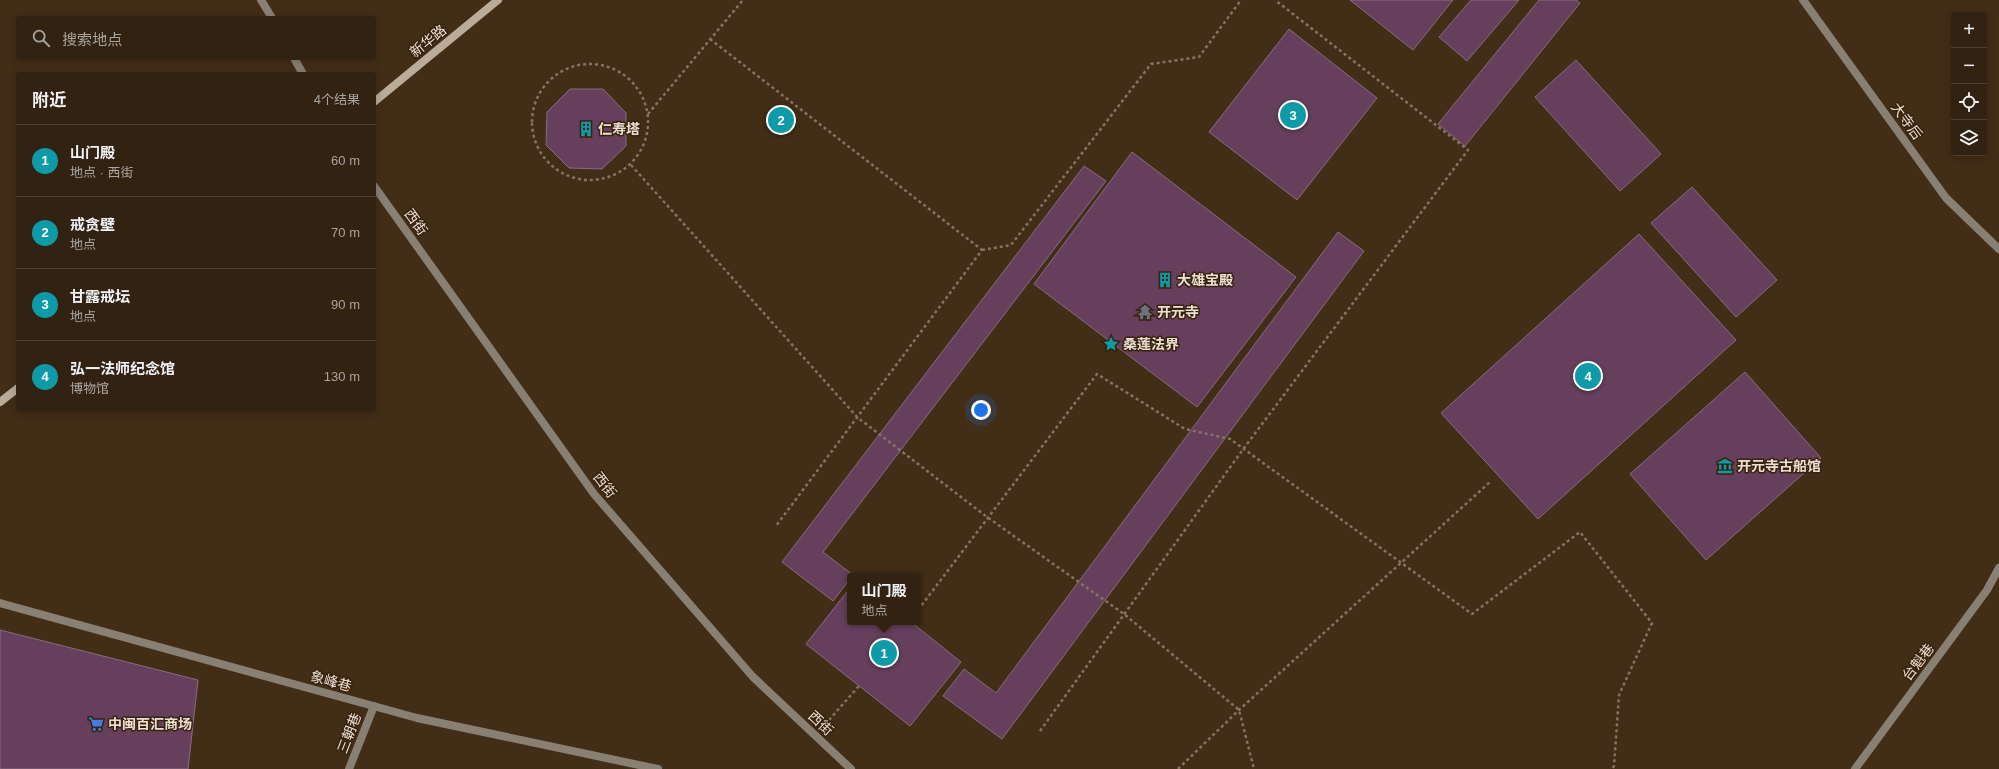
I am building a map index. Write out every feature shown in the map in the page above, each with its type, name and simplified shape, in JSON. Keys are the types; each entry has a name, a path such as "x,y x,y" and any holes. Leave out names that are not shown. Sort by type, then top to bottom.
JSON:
{"main road":[{"name":"新华路","path":"376,100 498,0"},
{"path":"0,402 16,390"}],"street":[{"path":"261,0 271,16"},
{"name":"大寺后","path":"1803,0 1946,198 1999,249"},
{"path":"295,60 302,72"},
{"name":"西街","path":"376,189 594,494 753,677 851,769"},
{"name":"台魁巷","path":"1855,769 1987,590 1999,568"},
{"name":"象峰巷","path":"0,603 417,718 658,769"},
{"name":"三朝巷","path":"349,769 374,706"}],"path":[{"path":"647,114 743,0"},
{"path":"776,526 982,250 1011,245 1151,64 1199,57 1241,0"},
{"path":"1040,731 1244,448 1468,150 1275,0"},
{"path":"710,40 982,250"},
{"path":"581,64 600,65 617,71 631,82 642,97 647,114 648,132 642,150 631,165 616,175 604,179 580,180 563,174 548,163 537,148 532,131 532,112 537,95 548,80 564,70 581,64"},
{"path":"631,165 857,417 987,517 1124,614 1239,710 1254,769"},
{"path":"921,606 1097,374 1184,429 1230,439 1472,614 1580,532 1652,623 1619,694 1614,766 1612,769"},
{"path":"1178,769 1239,710 1490,482"},
{"path":"816,736 859,686"}],"building":[{"path":"1350,0 1453,0 1413,50"},
{"path":"1471,0 1519,0 1467,61 1439,37"},
{"path":"1539,0 1576,0 1580,3 1465,146 1438,124"},
{"path":"1289,29 1377,98 1297,200 1209,132"},
{"path":"1576,60 1661,154 1620,191 1535,97"},
{"name":"仁寿塔","path":"570,89 603,89 626,113 626,146 602,169 569,168 546,145 547,112"},
{"name":"大雄宝殿","path":"1132,152 1296,277 1197,407 1034,284"},
{"path":"1084,166 1106,181 823,552 850,573 847,573 847,583 833,601 782,562"},
{"path":"1692,187 1777,280 1736,317 1651,223"},
{"path":"1338,232 1364,251 1002,739 943,696 964,669 996,693"},
{"path":"1639,234 1736,340 1538,519 1441,413"},
{"name":"开元寺古船馆","path":"1745,372 1821,458 1706,560 1630,474"},
{"path":"847,592 847,625 915,625 961,662 910,726 806,644"},
{"name":"中闽百汇商场","path":"0,630 198,680 188,769 0,769"}],"place":[{"name":"甘露戒坛","path":"1293,115"},
{"name":"戒贪壁","path":"781,120"},
{"name":"仁寿塔","path":"586,129"},
{"name":"大雄宝殿","path":"1165,280"},
{"name":"开元寺","path":"1145,312"},
{"name":"桑莲法界","path":"1111,344"},
{"name":"弘一法师纪念馆","path":"1588,376"},
{"name":"开元寺古船馆","path":"1725,466"},
{"name":"山门殿","path":"884,653"},
{"name":"中闽百汇商场","path":"96,724"}]}
